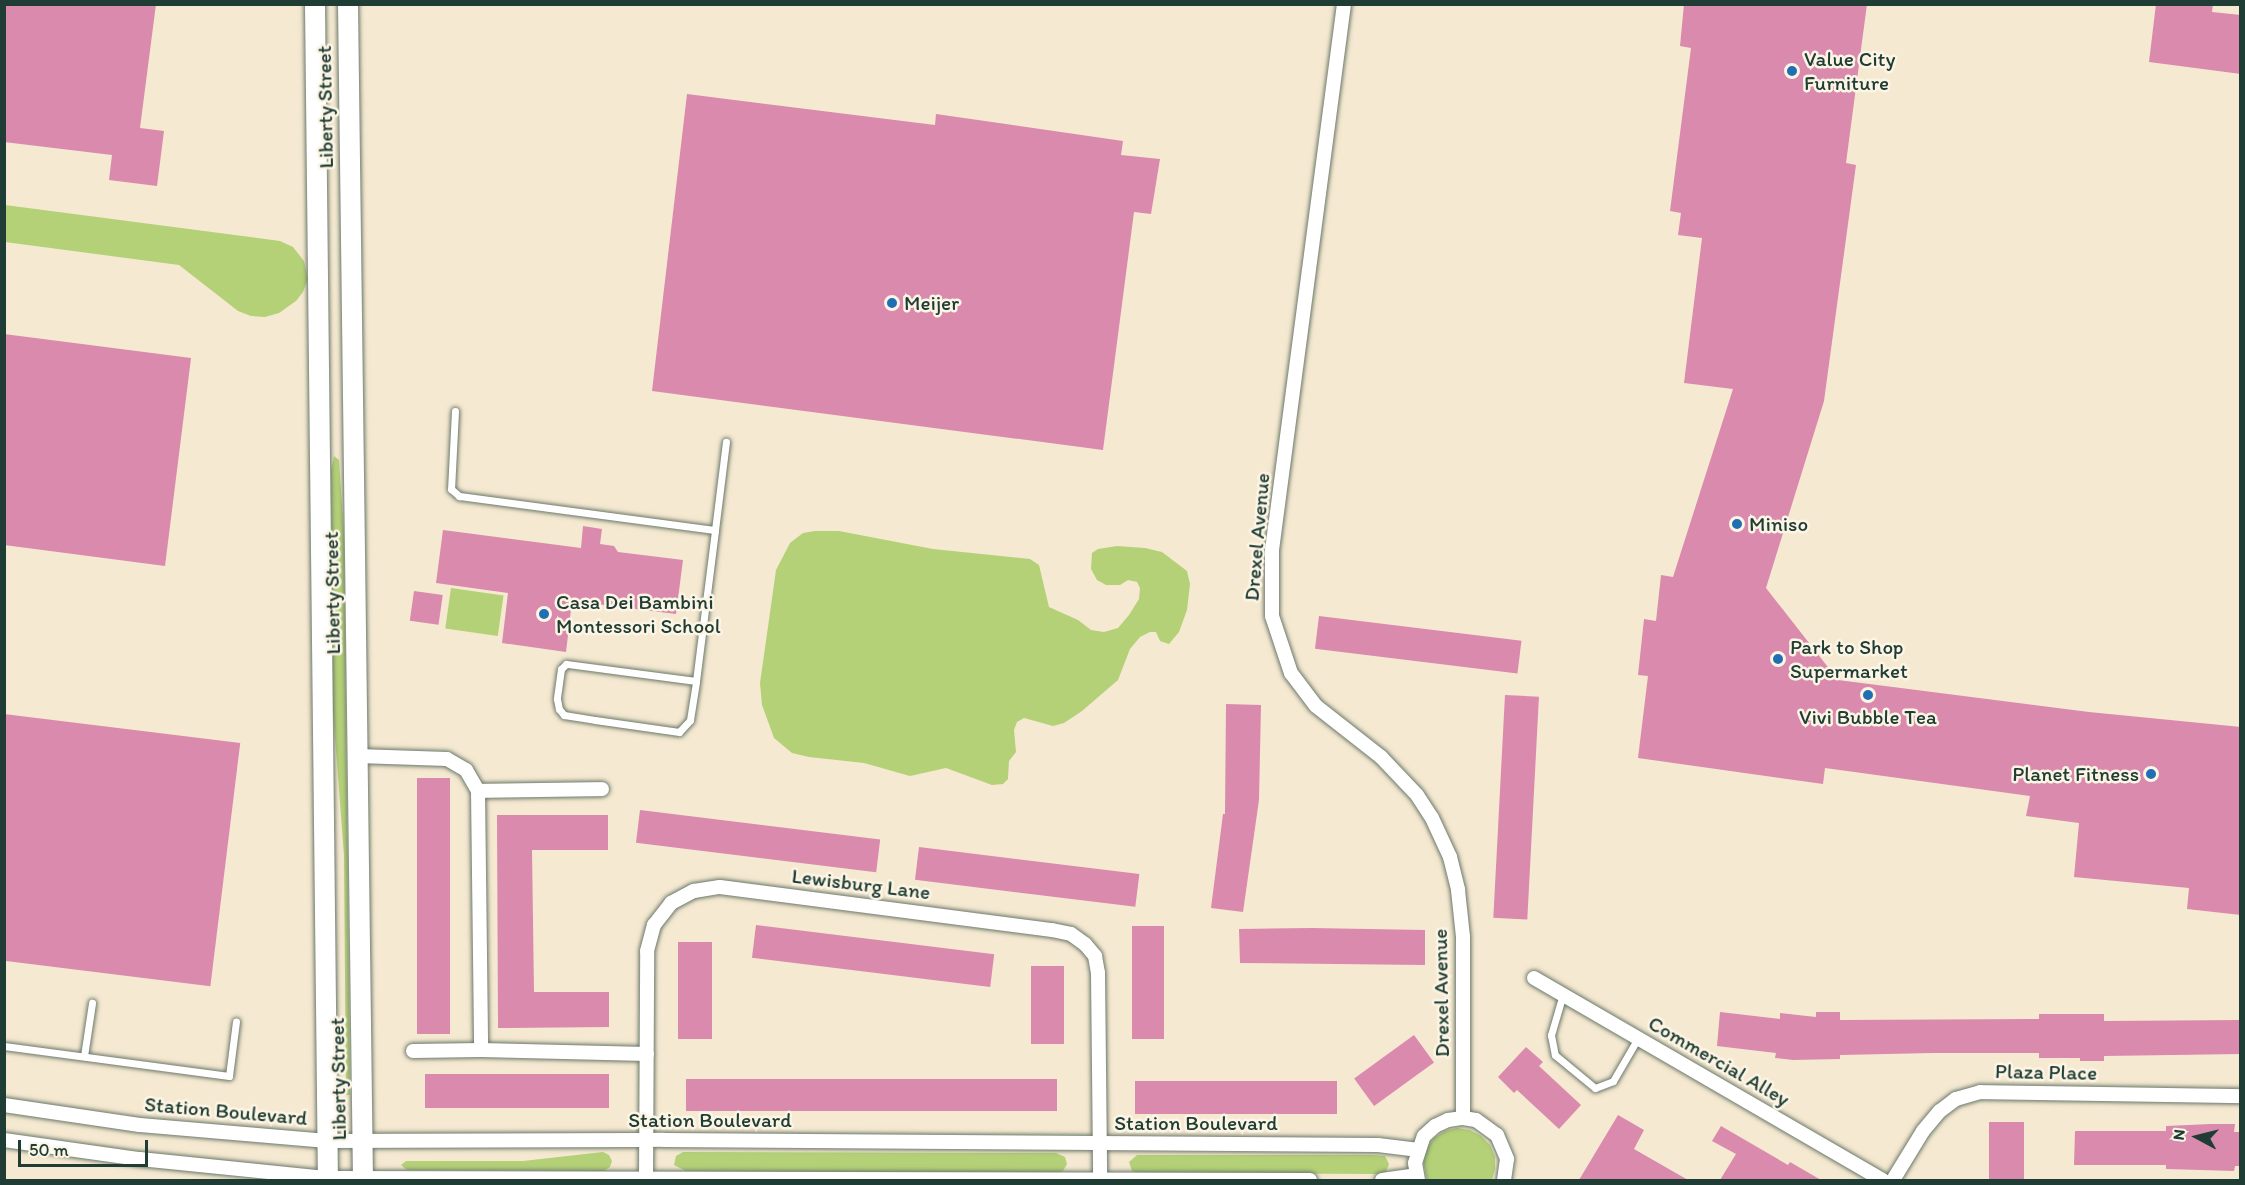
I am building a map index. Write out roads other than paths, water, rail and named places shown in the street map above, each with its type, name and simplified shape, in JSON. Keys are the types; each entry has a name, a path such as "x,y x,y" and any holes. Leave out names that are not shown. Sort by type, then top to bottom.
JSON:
{"street":[{"name":"Liberty Street","path":"315,4 328,1179"},
{"name":"Liberty Street","path":"348,4 363,1179"},
{"name":"Drexel Avenue","path":"1344,4 1272,550 1272,616 1291,673 1316,706 1381,758 1417,795 1432,818 1450,857 1458,890 1463,937 1463,1118"},
{"path":"358,756 447,759 466,770 478,791 481,1050"},
{"path":"478,791 602,789"},
{"name":"Lewisburg Lane","path":"646,1180 647,951 654,925 671,903 694,891 720,887 1071,934 1085,944 1095,956 1098,973 1100,1179"},
{"name":"Commercial Alley","path":"1534,978 1883,1180"},
{"path":"413,1051 481,1050 647,1054"},
{"name":"Plaza Place","path":"1893,1180 1923,1131 1940,1111 1956,1099 1980,1092 2241,1096"},
{"name":"Station Boulevard","path":"4,1105 140,1125 327,1142 646,1140 1378,1145 1417,1150"},
{"path":"1382,1180 1417,1178 1417,1150 1424,1136 1435,1126 1448,1120 1463,1118 1488,1126 1497,1135 1506,1153 1507,1178"},
{"path":"4,1140 140,1159 328,1179 1310,1180"}],"lane":[{"path":"455,411 451,489 459,496 715,530"},
{"path":"696,681 566,664 561,669 557,699 559,709 564,715 678,732 690,720 696,681 726,442"},
{"path":"1563,994 1551,1035 1555,1055 1595,1088 1613,1081 1638,1038"},
{"path":"84,1056 92,1003"},
{"path":"4,1046 229,1076 236,1021"}],"place":[{"name":"Value City Furniture","path":"1792,71"},
{"name":"Meijer","path":"892,303"},
{"name":"Miniso","path":"1737,524"},
{"name":"Casa Dei Bambini Montessori School","path":"544,614"},
{"name":"Park to Shop Supermarket","path":"1778,659"},
{"name":"Vivi Bubble Tea","path":"1868,695"},
{"name":"Planet Fitness","path":"2151,774"}]}
